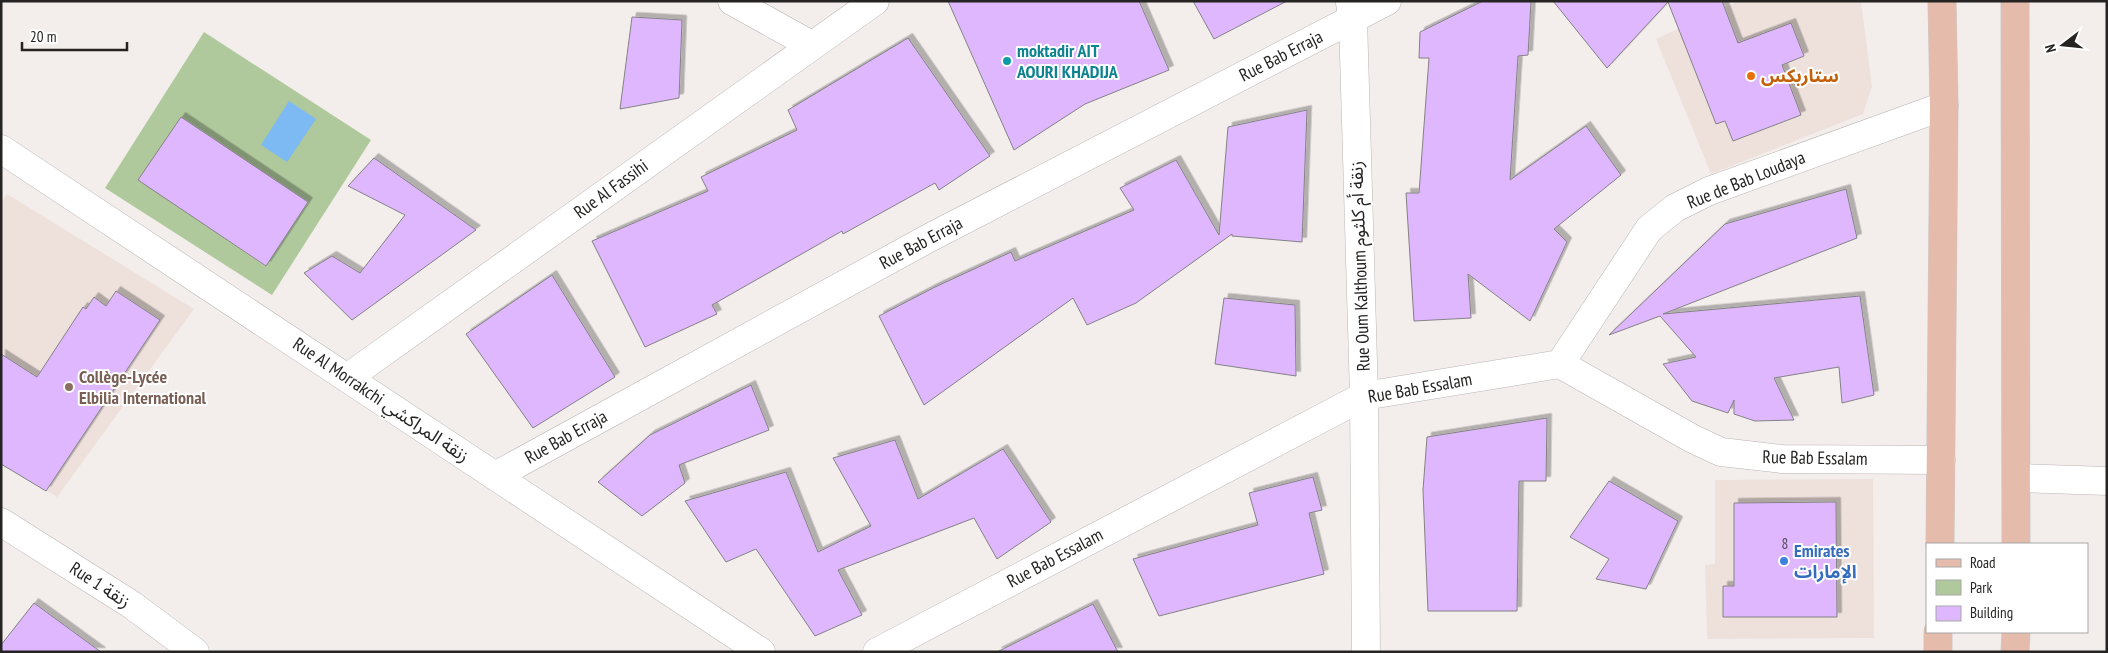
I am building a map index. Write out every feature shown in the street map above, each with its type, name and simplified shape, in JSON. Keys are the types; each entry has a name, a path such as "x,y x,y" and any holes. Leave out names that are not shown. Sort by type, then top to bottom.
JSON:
{"main road":[{"path":"1940,543 1944,106 1942,1"},
{"path":"2015,1 2016,543"},
{"path":"1938,633 1938,652"},
{"path":"2015,652 2016,633"}],"street":[{"path":"732,1 811,45"},
{"name":"Rue Al Fassihi","path":"348,378 875,1"},
{"name":"Rue Bab Erraja","path":"495,476 929,238 1351,10 1386,1"},
{"name":"Rue Oum Kalthoum زنقة أم كلثوم","path":"1351,10 1364,396 1366,652"},
{"name":"Rue de Bab Loudaya","path":"1560,364 1649,229 1675,208 1709,191 1944,106"},
{"name":"Rue Al Morrakchi زنقة المراكشي","path":"1,149 761,652"},
{"name":"Rue Bab Essalam","path":"877,652 1364,396 1560,364 1693,439 1721,452 1782,460 1941,460"},
{"path":"2017,478 2107,481"},
{"name":"Rue 1 زنقة","path":"1,522 132,605 195,652"}],"shaded area":[{"path":"1739,1 1861,1 1872,87 1863,114 1711,174 1656,39"},
{"name":"Collège-Lycée Elbilia International","path":"7,194 194,309 57,497 1,464 1,202"},
{"path":"1873,479 1874,638 1707,639 1705,565 1715,564 1715,480"}],"green space":[{"path":"204,32 371,140 272,295 105,188","holes":["181,117 308,202 265,266 139,180"]}],"water":[{"path":"289,101 316,119 287,162 261,145"}],"building":[{"path":"948,1 1139,1 1169,70 1085,104 1014,150"},
{"path":"1193,1 1287,1 1214,39"},
{"path":"1483,1 1531,1 1528,55 1518,56 1510,180 1586,126 1621,175 1554,229 1567,242 1530,321 1468,274 1471,318 1414,321 1406,193 1419,193 1429,58 1419,58 1420,32"},
{"path":"1553,1 1722,1 1738,43 1791,23 1804,56 1782,65 1801,115 1733,141 1725,121 1716,124 1668,2 1607,68"},
{"path":"632,17 682,20 679,98 620,109"},
{"path":"908,38 990,156 939,190 935,183 843,234 842,231 712,305 717,314 645,347 592,241 708,191 701,177 797,130 788,110"},
{"path":"1307,110 1302,242 1232,236 1232,234 1136,303 1087,325 1073,298 924,405 879,316 935,287 1011,252 1015,261 1134,210 1120,188 1176,160 1219,235 1228,127"},
{"path":"181,117 308,202 266,266 138,180"},
{"path":"374,158 476,230 352,320 304,273 332,256 360,273 405,215 348,186"},
{"path":"1846,189 1857,238 1663,314 1860,296 1874,395 1842,403 1839,367 1774,378 1794,420 1755,421 1734,414 1734,400 1728,413 1692,401 1663,364 1696,357 1660,316 1609,335 1725,224"},
{"path":"552,275 615,377 533,428 466,334"},
{"path":"116,291 160,320 46,491 1,464 1,354 37,377 83,307 86,309 94,297 106,306"},
{"path":"1224,298 1295,305 1296,376 1215,364"},
{"path":"751,385 769,430 679,465 685,483 642,516 598,482 650,435"},
{"path":"1547,418 1546,481 1519,481 1517,611 1428,611 1423,490 1427,437"},
{"path":"895,440 918,499 1003,449 1051,522 997,559 974,518 838,570 862,615 815,636 756,549 726,562 685,501 786,472 818,552 871,526 833,458"},
{"path":"1313,477 1322,510 1309,513 1324,574 1159,616 1133,559 1258,525 1249,493"},
{"path":"1609,481 1678,521 1646,589 1596,579 1609,559 1570,537"},
{"path":"1836,502 1837,617 1723,617 1723,586 1734,586 1734,503"},
{"path":"34,603 101,652 1,652 1,645"},
{"path":"1093,604 1118,652 997,652"}],"place":[{"name":"moktadir AIT AOURI KHADIJA","path":"1007,61"},
{"name":"ستاربكس","path":"1751,76"},
{"name":"Collège-Lycée Elbilia International","path":"69,387"},
{"name":"Emirates الإمارات","path":"1784,561"}]}
